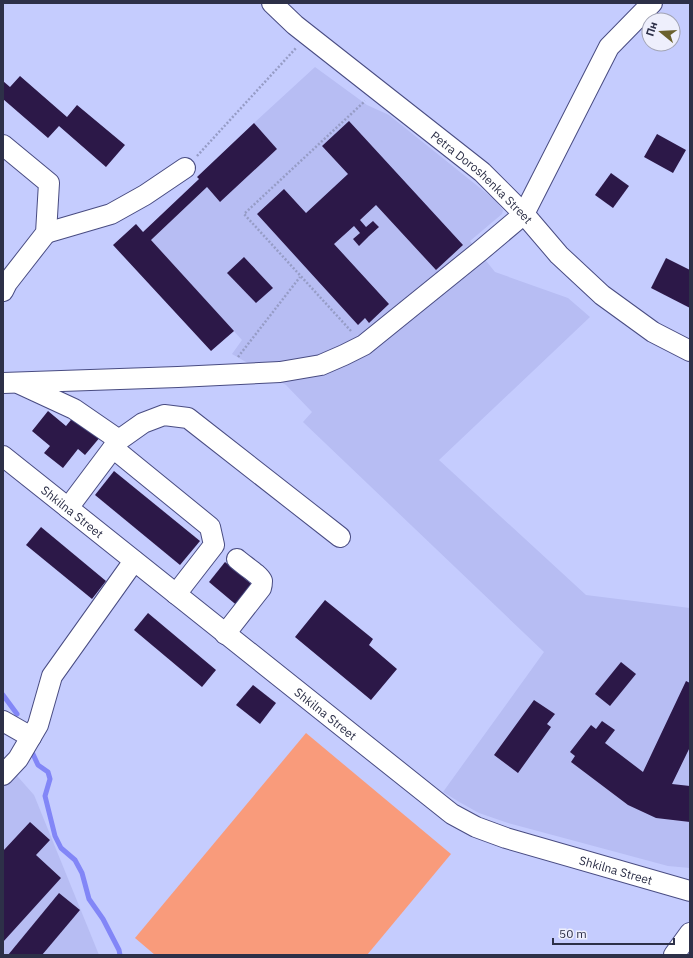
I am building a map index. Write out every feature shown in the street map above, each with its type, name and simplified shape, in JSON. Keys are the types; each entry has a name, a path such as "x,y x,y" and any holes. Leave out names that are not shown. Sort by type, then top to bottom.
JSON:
{"street":[{"name":"Petra Doroshenka Street","path":"272,3 295,25 482,172 524,214 559,255 602,295 653,332 690,351"},
{"path":"10,383 280,372 321,365 364,345 524,214 609,47 652,3"},
{"path":"3,145 49,183 46,233 3,290"},
{"path":"46,233 111,214 145,195 185,168"},
{"path":"10,383 74,409 210,527 214,545 176,594"},
{"path":"68,508 116,444 143,423 164,415 188,418 340,537"},
{"name":"Shkilna Street","path":"3,456 452,814 476,827 506,838 690,891"},
{"path":"225,634 262,585 260,578 236,559"},
{"path":"3,775 18,758 38,725 52,676 134,561"},
{"path":"3,722 30,737"},
{"path":"674,955 690,933"}],"path":[{"path":"185,168 308,35"},
{"path":"364,345 244,214 377,90"},
{"path":"224,374 300,276"}],"shaded area":[{"path":"315,67 367,105 389,115 495,200 503,210 502,214 470,241 495,272 568,298 590,317 439,460 586,595 690,608 690,868 668,866 508,823 479,813 443,792 544,652 303,422 312,412 286,385 232,354 242,340 151,240 207,187 220,201 277,149 254,123"},
{"path":"306,733 451,854 367,955 155,955 135,938"},
{"path":"3,760 34,795 99,955 3,955"}],"building":[{"path":"20,76 67,117 77,105 125,145 106,167 59,126 48,138 3,99 3,81 10,87"},
{"path":"349,121 463,245 436,270 376,205 360,220 366,227 373,221 379,227 359,246 353,239 360,233 354,226 334,244 389,304 369,323 365,318 358,325 257,214 284,189 306,213 348,174 322,146"},
{"path":"254,123 277,149 220,202 207,187 151,240 234,331 211,351 113,245 136,224 143,232 199,179 197,177"},
{"path":"657,134 686,150 673,173 644,157"},
{"path":"611,173 629,186 613,208 595,195"},
{"path":"244,257 273,288 256,303 227,273"},
{"path":"666,258 690,270 690,308 651,288"},
{"path":"48,411 66,426 75,415 101,436 85,455 78,449 63,468 44,453 50,446 32,431"},
{"path":"114,471 200,541 180,565 95,495"},
{"path":"41,527 106,581 92,599 26,545"},
{"path":"225,562 256,588 240,608 209,582"},
{"path":"325,600 373,639 369,645 397,669 371,700 295,637"},
{"path":"148,613 216,670 202,687 134,630"},
{"path":"621,662 636,674 610,706 595,694"},
{"path":"686,681 690,683 690,747 672,784 690,786 690,822 656,818 628,805 571,762 575,756 570,752 591,725 596,729 602,721 615,730 605,743 643,772"},
{"path":"253,685 276,703 260,724 236,705"},
{"path":"534,700 555,714 547,724 551,727 518,773 494,755"},
{"path":"30,822 50,840 36,855 61,878 3,942 3,851"},
{"path":"59,893 80,910 42,955 8,955"}],"waterway":[{"path":"3,695 17,714"},
{"path":"32,752 38,765 48,772 50,779 45,796 55,836 61,848 75,860 82,873 89,899 103,919 119,950 120,955"}]}
